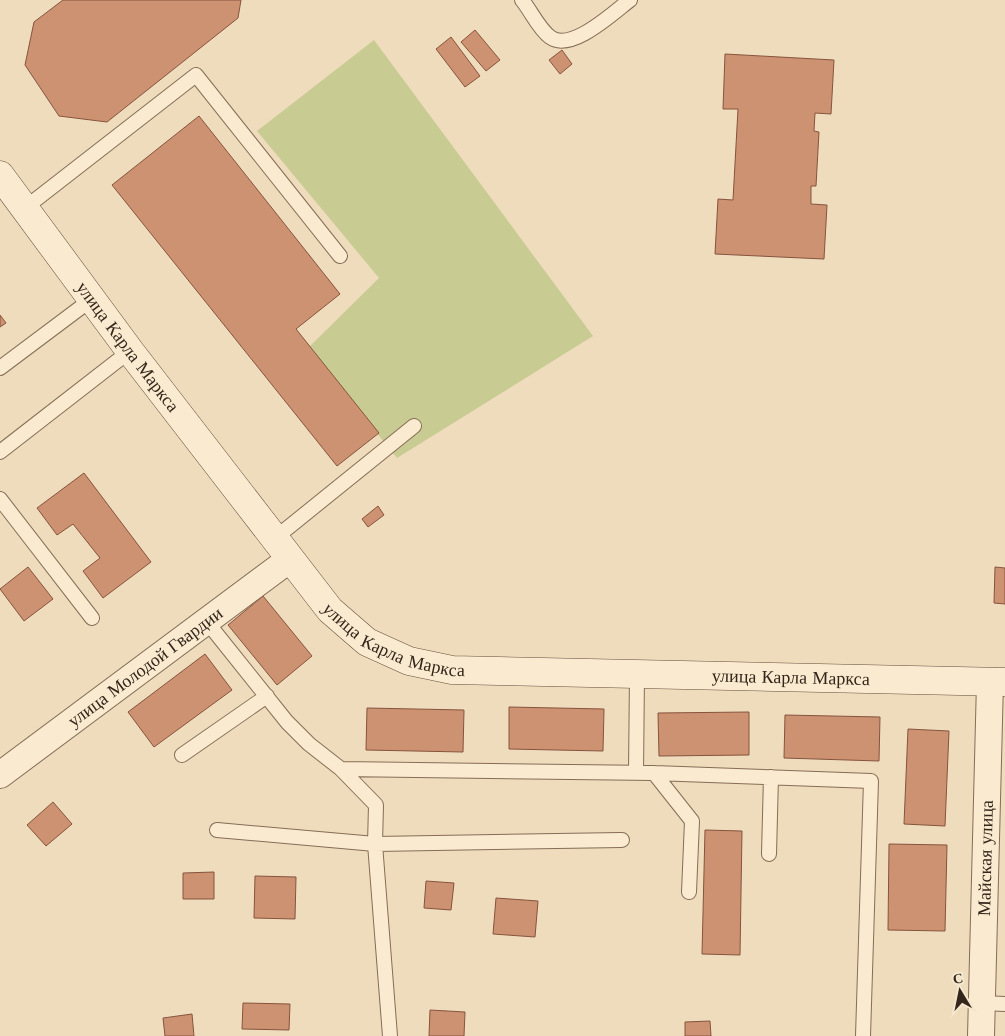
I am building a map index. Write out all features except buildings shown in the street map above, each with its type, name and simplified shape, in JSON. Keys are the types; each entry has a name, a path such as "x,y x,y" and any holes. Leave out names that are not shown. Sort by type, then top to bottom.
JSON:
{"street":[{"name":"улица Карла Маркса","path":"0,175 130,352 282,549 330,610 367,642 409,661 452,670 997,682"},
{"name":"улица Молодой Гвардии","path":"0,775 207,622 282,549"},
{"name":"Майская улица","path":"981,1036 993,1004 997,682"}],"lane":[{"path":"522,0 550,37 566,41 582,35 630,0"},
{"path":"25,208 196,75 340,256"},
{"path":"0,368 92,299"},
{"path":"0,452 130,352"},
{"path":"282,549 414,426"},
{"path":"0,499 92,618"},
{"path":"207,622 287,722 309,744 341,768 376,805 376,844 390,1036"},
{"path":"636,773 637,674"},
{"path":"182,755 266,696"},
{"path":"341,768 654,773 871,781 863,1036"},
{"path":"654,773 692,821 689,892"},
{"path":"770,777 770,854"},
{"path":"217,830 376,844 622,840"}],"green space":[{"path":"374,40 593,336 397,458 308,348 379,278 257,131"}]}
